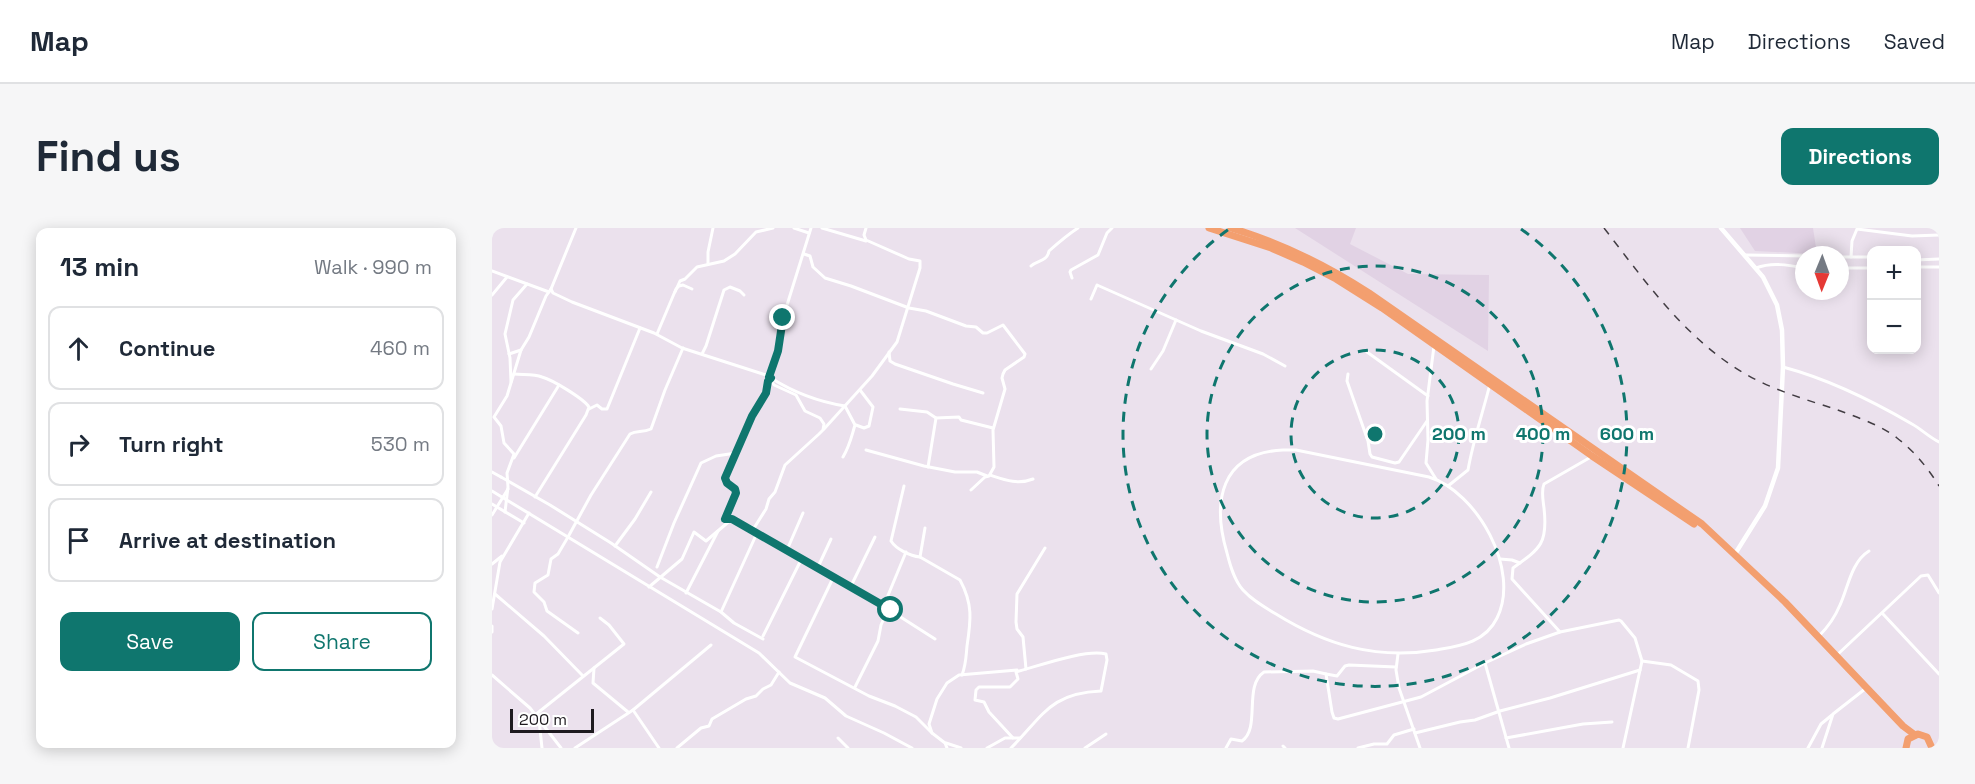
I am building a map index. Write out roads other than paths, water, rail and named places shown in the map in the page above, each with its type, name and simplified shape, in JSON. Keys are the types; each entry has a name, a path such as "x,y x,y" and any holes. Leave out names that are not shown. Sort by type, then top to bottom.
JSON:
{"highway":[{"path":"1209,228 1240,237 1303,262 1366,298 1592,456 1716,538"},
{"path":"1231,228 1297,252 1336,272 1702,525 1785,602 1866,688 1915,735"},
{"path":"1904,726 1906,746"},
{"path":"1906,746 1915,735 1921,734 1933,739 1932,748"}],"street":[{"path":"505,512 507,477 514,454 504,443 501,426 493,419 507,396 521,350 550,291 576,228"},
{"path":"708,264 713,228"},
{"path":"657,334 680,281 697,267 724,261 735,254 756,232 773,228"},
{"path":"794,228 810,230 783,318 778,351 766,393 752,416 725,478 736,493 725,519 754,528 775,492 785,465 823,430 860,390 897,342 920,268 920,261 909,259 870,242 856,240 822,228"},
{"path":"866,228 864,237 870,242"},
{"path":"1031,266 1042,262 1049,250 1078,228"},
{"path":"1072,278 1071,270 1098,255 1107,233 1112,228"},
{"path":"1721,228 1746,255 1769,288 1780,317 1782,330 1783,367 1778,468 1765,506 1735,554"},
{"path":"1867,257 1851,257 1852,240 1857,230 1912,236 1939,235"},
{"path":"804,254 810,256 813,267 825,278 966,326 975,327 983,333 1003,325 1017,343 1024,357 1005,370 1003,374 1005,389 993,428 994,467 989,476 984,477 971,490"},
{"path":"1746,255 1795,256"},
{"path":"1921,260 1939,259"},
{"path":"1756,268 1770,264 1795,266"},
{"path":"1921,267 1939,267"},
{"path":"1849,268 1867,268"},
{"path":"492,271 550,291 572,302 657,334 683,348 770,378 805,395 830,404 845,406"},
{"path":"492,295 507,276"},
{"path":"511,383 506,334 512,302 527,284"},
{"path":"675,292 678,286 683,285 692,289"},
{"path":"1091,299 1096,285 1285,366"},
{"path":"702,354 724,290 730,287 744,295"},
{"path":"1151,369 1163,351 1176,320"},
{"path":"536,497 588,410 597,405 602,409 607,409 640,328"},
{"path":"1434,345 1428,396 1426,463 1437,480"},
{"path":"578,633 547,611 544,602 534,592 535,583 548,575 551,559 558,554 630,434 642,433 651,429 683,348"},
{"path":"509,354 521,350"},
{"path":"889,352 890,361 983,393"},
{"path":"1367,352 1428,396"},
{"path":"1783,367 1816,377 1869,401 1939,442"},
{"path":"514,374 543,377 568,389 588,404 588,410"},
{"path":"1348,374 1347,381 1372,457 1395,463 1400,462 1427,421"},
{"path":"770,378 774,385 799,397 805,411 820,418 824,424 823,430"},
{"path":"1448,486 1468,470 1470,452 1478,433 1490,383"},
{"path":"511,462 559,385"},
{"path":"845,406 855,425 864,428 869,426 873,407 860,390"},
{"path":"900,409 927,412 936,418 959,417 961,420 993,428"},
{"path":"928,466 936,418"},
{"path":"843,457 852,441 851,435 855,425"},
{"path":"866,450 955,472 977,471 1014,482 1034,479"},
{"path":"1275,450 1296,450 1437,480 1448,486 1464,500 1493,540 1500,559 1503,585 1501,605 1496,621 1486,633 1461,646 1398,654 1363,650 1326,641 1281,618 1244,592 1232,571 1222,537 1219,511 1226,482 1233,472 1252,457 1275,450"},
{"path":"657,567 701,463 716,456 736,453"},
{"path":"1560,632 1512,579 1514,568 1536,550 1543,540 1545,524 1542,490 1544,484 1592,456"},
{"path":"492,472 615,546 686,593 721,612 734,623 763,638 802,558"},
{"path":"501,477 507,477"},
{"path":"904,486 891,541 894,546 957,576 962,584 970,610 971,624 966,663 962,675"},
{"path":"492,515 508,487"},
{"path":"492,491 759,653 790,683 827,699 846,716 912,748"},
{"path":"615,546 651,492"},
{"path":"492,504 524,523"},
{"path":"492,609 500,562 529,513"},
{"path":"787,550 803,513"},
{"path":"649,587 682,559 694,532 706,541 732,520"},
{"path":"732,520 884,605 935,639"},
{"path":"920,557 925,528"},
{"path":"686,593 719,530"},
{"path":"721,612 758,533"},
{"path":"851,586 875,537"},
{"path":"818,567 831,538"},
{"path":"1025,669 1023,637 1017,629 1016,622 1017,594 1045,548"},
{"path":"1818,637 1835,617 1850,578 1863,556 1869,551"},
{"path":"884,605 906,552"},
{"path":"493,563 503,555"},
{"path":"1500,559 1520,563"},
{"path":"493,563 500,562"},
{"path":"1836,656 1925,574 1929,575 1939,593"},
{"path":"834,576 795,657 869,696 886,701 916,717 932,734 945,743 961,748"},
{"path":"495,594 544,636 583,676"},
{"path":"855,688 878,640 888,609"},
{"path":"1882,614 1939,673"},
{"path":"535,715 624,644 609,625 600,618"},
{"path":"1326,674 1332,712 1336,719 1404,702 1429,693 1485,663 1526,644 1560,632 1622,621 1635,638 1642,661 1625,748"},
{"path":"492,626 492,632"},
{"path":"575,748 631,712 711,645"},
{"path":"1011,748 1053,704 1081,693 1101,691 1107,656 1102,653 1084,655 1025,669 1016,672 1018,679 1010,687 979,687 976,690 975,700 984,702 989,712 1012,738"},
{"path":"1398,654 1396,668 1401,696 1420,748"},
{"path":"1642,661 1671,665 1698,681 1699,690 1688,748"},
{"path":"1485,663 1509,748"},
{"path":"1226,748 1232,739 1242,741 1248,735 1251,702 1260,674 1264,672 1300,671 1337,676 1345,666 1349,665 1396,668"},
{"path":"594,668 593,683 631,712 659,748"},
{"path":"932,734 929,724 937,699 947,683 957,676 1025,669"},
{"path":"1358,748 1388,743 1396,734 1475,720 1640,670"},
{"path":"677,748 701,728 709,726 712,719 746,699 756,696 771,685 778,672"},
{"path":"492,675 520,698 561,748"},
{"path":"1808,748 1821,724 1866,688"},
{"path":"1822,748 1833,714"},
{"path":"539,720 542,748"},
{"path":"1506,738 1583,724 1612,722"},
{"path":"1084,748 1106,734"},
{"path":"838,738 848,748"},
{"path":"987,748 1002,740 1022,738"},
{"path":"945,743 947,748"}],"railway":[{"path":"1604,228 1667,307 1721,358 1764,384 1883,429 1915,454 1939,486"}]}
